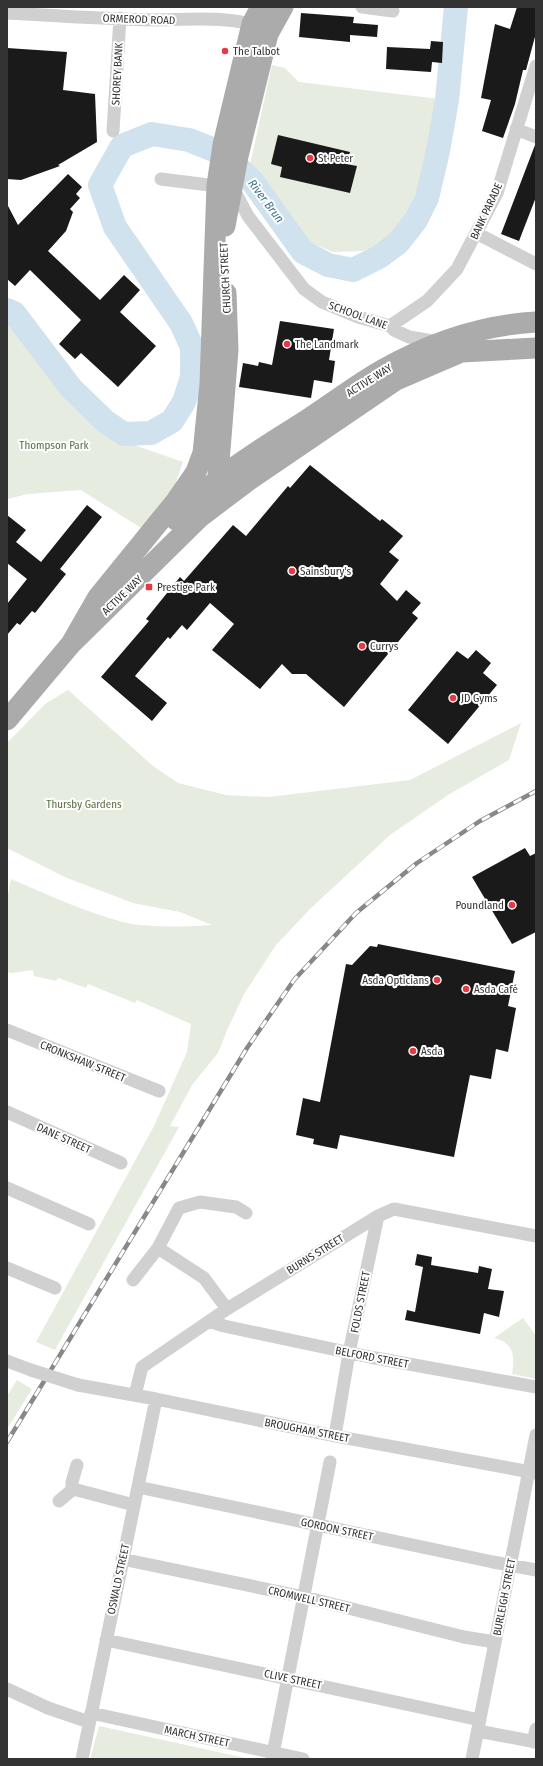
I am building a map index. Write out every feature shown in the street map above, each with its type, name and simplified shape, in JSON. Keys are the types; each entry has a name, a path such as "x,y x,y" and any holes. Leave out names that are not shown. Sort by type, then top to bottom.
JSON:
{"main road":[{"name":"CHURCH STREET","path":"176,501 196,472 204,453 228,168 260,22 283,7"},
{"name":"CHURCH STREET","path":"210,508 215,498 219,478 228,350 223,236 228,168"},
{"name":"ACTIVE WAY","path":"86,620 190,505 219,478 244,460 384,369 441,342 510,324 536,322"},
{"path":"488,329 535,345"},
{"name":"ACTIVE WAY","path":"71,644 210,508 396,380 461,352 535,345"},
{"path":"204,453 210,468 219,478 230,481 249,480"},
{"name":"ACTIVE WAY","path":"71,644 98,597 176,501"},
{"path":"7,720 71,644"}],"street":[{"path":"362,7 393,11"},
{"name":"ORMEROD ROAD","path":"7,13 260,22"},
{"name":"SHOREY BANK","path":"113,131 120,18"},
{"name":"BANK PARADE","path":"390,326 427,301 457,269 497,193 536,66"},
{"path":"516,129 536,137"},
{"path":"162,179 228,168"},
{"name":"SCHOOL LANE","path":"228,168 248,216 304,288 322,302 358,317 390,326 394,330 409,337 441,342"},
{"path":"476,233 536,264"},
{"name":"CRONKSHAW STREET","path":"7,1030 159,1091"},
{"name":"DANE STREET","path":"7,1112 121,1163"},
{"path":"7,1188 89,1224"},
{"path":"133,1280 158,1248 179,1208 200,1202 236,1207 246,1213"},
{"name":"BURNS STREET","path":"136,1395 142,1367 227,1309 378,1216 394,1209 401,1209 536,1236"},
{"name":"FOLDS STREET","path":"335,1436 349,1353 378,1216"},
{"path":"158,1248 204,1278 227,1309"},
{"path":"7,1268 55,1288"},
{"name":"BELFORD STREET","path":"209,1321 224,1326 349,1353 536,1387"},
{"name":"BROUGHAM STREET","path":"7,1360 31,1370 78,1385 136,1395 335,1436 532,1472"},
{"name":"OSWALD STREET","path":"82,1759 156,1399"},
{"name":"BURLEIGH STREET","path":"472,1759 510,1565 532,1472 536,1435"},
{"path":"273,1756 330,1462"},
{"path":"59,1501 72,1490 77,1465"},
{"name":"GORDON STREET","path":"138,1487 536,1570"},
{"path":"72,1490 134,1505"},
{"name":"CROMWELL STREET","path":"122,1559 304,1597 464,1637 495,1642"},
{"name":"CLIVE STREET","path":"106,1640 288,1678 535,1738"},
{"name":"MARCH STREET","path":"7,1689 48,1708 273,1756 303,1759"}],"green space":[{"path":"272,65 285,68 299,82 439,99 420,198 410,218 385,244 362,251 333,252 311,243 249,169"},
{"name":"Thompson Park","path":"7,323 18,330 79,405 117,439 183,462 171,496 141,528 81,490 28,494 7,499"},
{"name":"Thursby Gardens","path":"68,690 153,766 178,783 226,795 269,797 410,780 521,723 509,760 448,795 390,835 311,908 276,945 244,994 218,1053 192,1085 170,1126 179,1127 55,1350 36,1342 154,1126 187,1052 191,1024 137,1000 135,1003 88,984 86,988 58,978 56,981 34,976 33,970 12,973 7,972 7,900 11,879 81,908 123,922 143,925 180,927 212,925 180,912 133,903 67,878 7,848 7,743 45,704"},
{"path":"523,1318 536,1336 536,1379 512,1374 512,1351 506,1343 494,1338"},
{"path":"17,1380 32,1389 7,1429 7,1396"},
{"path":"99,1726 250,1759 90,1759"}],"building":[{"path":"517,7 536,7 536,33 526,70 523,70 515,104 503,138 482,131 491,100 481,98 495,24 510,29"},
{"path":"301,13 354,17 353,23 378,25 377,37 350,35 350,42 299,37"},
{"path":"431,41 443,42 442,63 432,62 431,72 386,69 387,47 430,49"},
{"path":"7,48 67,52 63,90 95,94 97,142 58,165 60,166 21,180 7,179"},
{"name":"St Peter","path":"278,135 350,152 346,164 357,166 350,193 280,177 282,167 271,164"},
{"path":"535,145 536,197 519,241 501,234"},
{"path":"68,174 82,187 76,194 80,198 70,209 73,212 66,231 48,251 100,300 124,275 140,290 120,312 156,346 118,387 81,353 75,359 59,344 81,320 30,270 15,286 7,279 7,204 18,225"},
{"name":"The Landmark","path":"280,321 334,329 329,360 335,361 332,383 314,380 311,398 239,387 243,363 258,366 259,362 272,365"},
{"name":"Sainsbury's","path":"310,465 380,521 382,519 403,536 389,552 399,560 380,584 397,601 406,590 421,603 412,613 418,618 344,707 306,674 292,674 282,664 260,689 212,650 234,624 210,603 187,630 182,625 170,639 168,637 135,676 167,703 152,721 101,677 149,621 146,619 180,577 184,581 233,525 246,536 288,486 290,488"},
{"path":"87,505 102,517 60,569 66,574 35,613 32,611 20,625 17,623 7,635 7,604 27,579 7,563 7,515 26,530 16,542 41,562"},
{"name":"JD Gyms","path":"476,650 491,663 483,673 497,685 448,744 408,710 457,651 468,659"},
{"name":"Poundland","path":"525,848 530,856 536,853 536,932 512,944 472,877"},
{"name":"Asda","path":"378,944 515,971 508,1006 516,1008 508,1052 496,1049 491,1079 470,1075 454,1157 340,1135 337,1149 313,1144 314,1139 296,1135 303,1098 320,1102 346,964 352,965 370,946 377,947"},
{"path":"417,1254 432,1257 431,1265 478,1273 479,1266 492,1269 488,1289 504,1291 499,1317 484,1313 480,1334 405,1320 407,1310 415,1312 423,1267 415,1265"}],"waterway":[{"name":"River Brun","path":"7,310 14,313 71,388 106,422 124,434 151,433 172,421 184,402 192,377 192,347 181,323 115,227 100,185 122,146 152,134 189,140 224,154 252,181 303,252 328,265 353,270 379,257 398,243 416,220 427,198 438,151 447,100 456,7"}],"railway":[{"path":"7,1442 247,1048 294,980 356,913 417,863 480,821 536,791"}],"place":[{"name":"The Talbot","path":"225,51"},
{"name":"St Peter","path":"310,158"},
{"name":"The Landmark","path":"287,344"},
{"name":"Sainsbury's","path":"292,571"},
{"name":"Prestige Park","path":"149,587"},
{"name":"Currys","path":"362,646"},
{"name":"JD Gyms","path":"453,698"},
{"name":"Poundland","path":"512,905"},
{"name":"Asda Opticians","path":"437,980"},
{"name":"Asda Café","path":"466,989"},
{"name":"Asda","path":"413,1051"}]}
